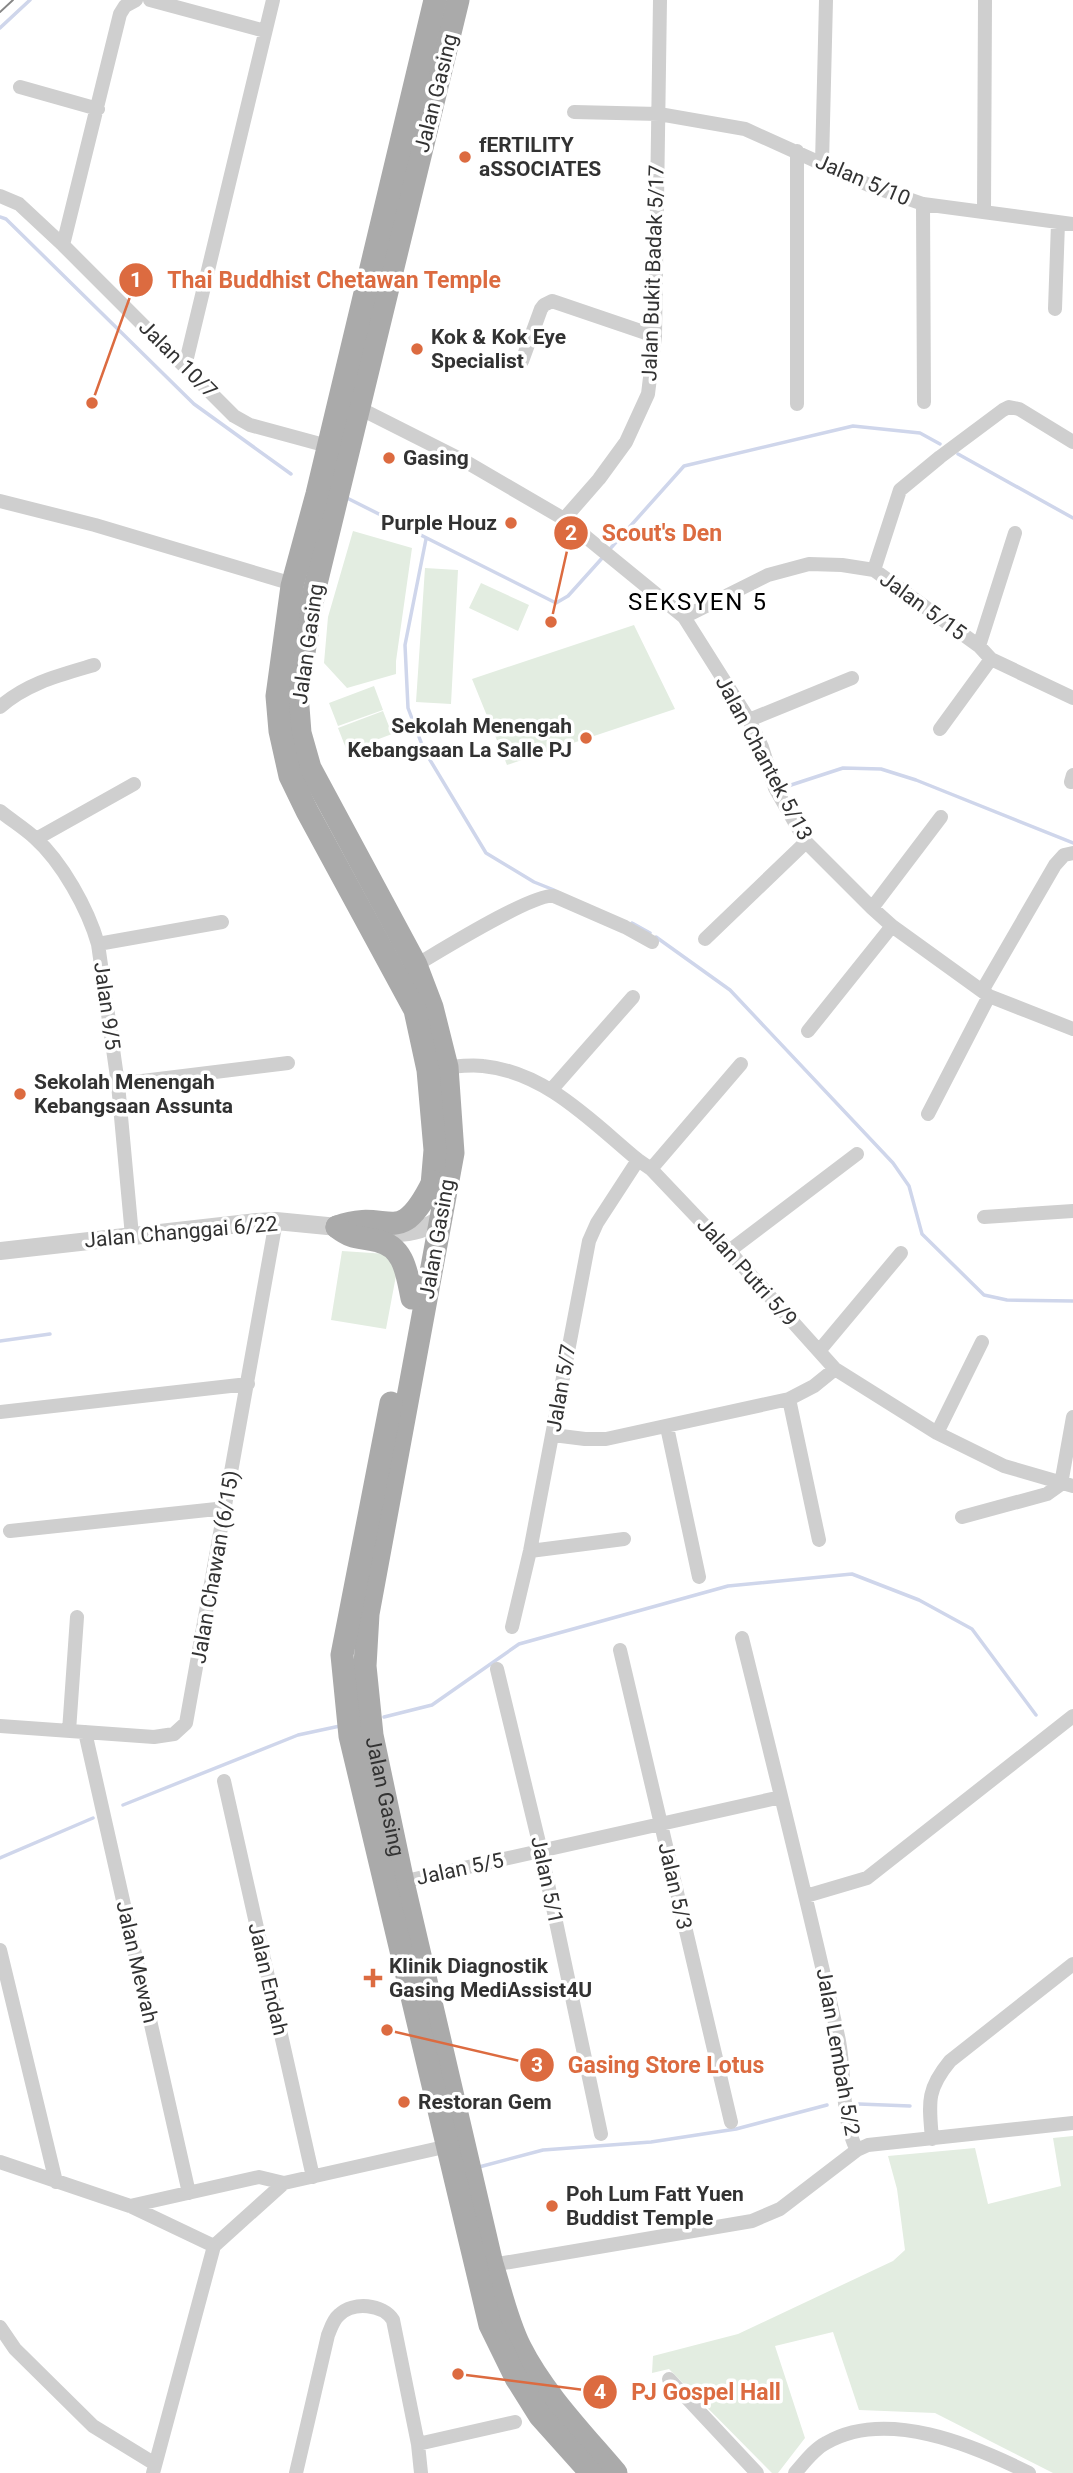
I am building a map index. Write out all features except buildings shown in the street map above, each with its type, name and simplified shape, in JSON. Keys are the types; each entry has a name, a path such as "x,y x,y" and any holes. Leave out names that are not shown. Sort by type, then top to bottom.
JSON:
{"main road":[{"name":"Jalan Gasing","path":"350,403 435,0"},
{"name":"Jalan Gasing","path":"394,1884 372,1735 365,1666 368,1614 434,1223 437,1069 432,1007 416,965 310,768 300,733 297,694 303,589 317,494 338,448 458,0"},
{"name":"Jalan Gasing","path":"303,589 277,696 280,731 290,776 415,1010 437,1069 453,1153 412,1298 342,1655 350,1736 394,1884 484,2266 490,2325 516,2378 540,2416 591,2473"},
{"path":"337,1227 355,1220 393,1224 403,1222 421,1206 433,1182"},
{"path":"337,1227 350,1237 380,1241 397,1252 403,1261 412,1298"},
{"name":"Jalan Gasing","path":"484,2266 521,2349 562,2409 616,2473"}],"street":[{"path":"63,245 120,14 125,6 136,0"},
{"path":"150,0 265,31"},
{"path":"185,366 273,0"},
{"name":"Jalan Bukit Badak 5/17","path":"564,519 599,479 626,442 648,394 655,337 660,0"},
{"path":"822,163 826,0"},
{"path":"984,212 985,0"},
{"path":"20,87 97,108"},
{"name":"Jalan 5/10","path":"574,113 659,114 745,129 871,186 923,204 1065,223"},
{"path":"797,151 797,404"},
{"name":"Jalan 10/7","path":"0,196 19,204 63,245 234,416 250,425 338,448"},
{"path":"923,204 923,402"},
{"path":"1055,309 1065,223"},
{"path":"522,361 541,309 552,301 655,337"},
{"name":"Jalan Chantek 5/13","path":"350,403 468,463 564,519 684,617 749,720 762,747 775,789 806,842 892,926 985,994 1073,1029"},
{"path":"874,570 902,488 1003,410 1016,408 1073,442"},
{"path":"0,501 108,529 303,589"},
{"path":"979,646 1015,533"},
{"name":"Jalan 5/15","path":"684,617 768,575 809,564 874,570 979,646 991,659 1073,698"},
{"path":"940,729 991,659"},
{"path":"0,707 42,680 94,665"},
{"path":"749,720 852,678"},
{"path":"36,839 134,783"},
{"name":"Jalan 9/5","path":"0,811 36,839 71,884 93,926 98,944 118,1084 132,1236"},
{"path":"872,908 941,817"},
{"path":"705,939 806,842"},
{"path":"928,1114 985,994 1055,864 1064,855 1073,853"},
{"path":"416,965 547,895 625,927 652,942"},
{"path":"98,944 222,922"},
{"path":"808,1031 892,926"},
{"path":"552,1089 633,997"},
{"path":"118,1084 288,1063"},
{"path":"651,1169 741,1064"},
{"name":"Jalan Putri 5/9","path":"437,1069 484,1066 552,1089 651,1169 835,1369 937,1433 1004,1465 1067,1485"},
{"path":"729,1251 857,1154"},
{"name":"Jalan 5/7","path":"512,1627 554,1435 589,1241 597,1223 638,1160"},
{"path":"984,1217 1073,1211"},
{"name":"Jalan Changgai 6/22","path":"0,1251 276,1222 389,1234 434,1223"},
{"name":"Jalan Chawan (6/15)","path":"0,1726 164,1737 174,1734 186,1723 276,1222"},
{"path":"819,1352 901,1253"},
{"path":"937,1433 982,1342"},
{"path":"554,1435 606,1439 789,1399 814,1386 835,1369"},
{"path":"0,1412 248,1384"},
{"path":"789,1399 819,1539"},
{"path":"962,1517 1047,1494 1067,1485 1073,1417"},
{"path":"667,1427 699,1577"},
{"path":"10,1531 226,1508"},
{"path":"530,1551 624,1539"},
{"path":"69,1731 77,1618"},
{"name":"Jalan Lembah 5/2","path":"484,2266 752,2221 780,2209 857,2150 847,2112 841,2049 742,1638"},
{"name":"Jalan 5/3","path":"620,1650 731,2122"},
{"name":"Jalan 5/1","path":"497,1669 541,1851 601,2134"},
{"path":"806,1896 867,1878 1073,1716"},
{"name":"Jalan Mewah","path":"85,1732 190,2193"},
{"name":"Jalan Endah","path":"224,1781 313,2177"},
{"name":"Jalan 5/5","path":"394,1884 781,1797"},
{"path":"0,1950 56,2182"},
{"path":"932,2138 929,2101 937,2077 950,2061 1073,1964"},
{"path":"857,2150 868,2145 1073,2123"},
{"path":"130,2206 259,2177 284,2183 456,2145"},
{"path":"2,2167 130,2206 214,2246"},
{"path":"0,2327 15,2349 93,2426 154,2468 214,2246 284,2183"},
{"path":"296,2473 328,2335 339,2314 363,2306 380,2308 389,2314 396,2329 421,2473"},
{"path":"669,2379 757,2473"},
{"path":"418,2444 515,2422"},
{"path":"795,2473 824,2444 845,2434 867,2429 903,2430 936,2436 990,2454 1028,2473"}],"shaded area":[{"path":"353,531 412,548 396,674 347,688 324,663 328,617"},
{"path":"425,568 458,570 451,704 416,702"},
{"path":"481,583 529,605 518,631 469,608"},
{"path":"634,625 675,709 507,765 472,679"},
{"path":"374,686 383,710 338,726 329,703"},
{"path":"383,711 392,734 347,751 338,728"},
{"path":"342,1251 387,1254 398,1265 386,1329 331,1320"},
{"path":"1073,2136 1073,2473 1053,2473 935,2413 859,2410 833,2332 775,2346 805,2438 778,2473 772,2473 669,2369 652,2373 653,2356 738,2334 893,2261 905,2250 897,2189 888,2156 975,2148 988,2204 1061,2186 1053,2138"}],"waterway":[{"path":"0,28 30,0"},
{"path":"0,217 6,219 194,404 291,474"},
{"path":"609,550 684,466 853,426 920,433 940,444"},
{"path":"958,454 1073,518"},
{"path":"345,497 556,603 568,596 604,556"},
{"path":"426,539 405,645 408,708 424,750 486,853 534,882 554,890"},
{"path":"788,786 843,768 881,769 916,780 1073,843"},
{"path":"632,923 650,933"},
{"path":"656,937 730,990 893,1163 909,1186 922,1234 984,1295 1007,1300 1073,1301"},
{"path":"0,1341 50,1334"},
{"path":"384,1717 432,1705 519,1644 728,1586 852,1574 919,1600 972,1629 1036,1715"},
{"path":"123,1805 298,1735 340,1726"},
{"path":"0,1858 93,1818"},
{"path":"859,2104 910,2106"},
{"path":"479,2167 543,2150 651,2142 736,2129 827,2105"}],"tram line":[{"path":"0,12 13,0"}],"place":[{"name":"fERTILITY aSSOCIATES","path":"465,157"},
{"name":"Kok & Kok Eye Specialist","path":"417,349"},
{"name":"Thai Buddhist Chetawan Temple","path":"92,403"},
{"name":"Gasing","path":"389,458"},
{"name":"Purple Houz","path":"511,523"},
{"name":"Scout's Den","path":"551,622"},
{"name":"Sekolah Menengah Kebangsaan La Salle PJ","path":"586,738"},
{"name":"Sekolah Menengah Kebangsaan Assunta","path":"20,1094"},
{"name":"Klinik Diagnostik Gasing MediAssist4U","path":"373,1978"},
{"name":"Gasing Store Lotus","path":"387,2030"},
{"name":"Restoran Gem","path":"404,2102"},
{"name":"Poh Lum Fatt Yuen Buddist Temple","path":"552,2206"},
{"name":"PJ Gospel Hall","path":"458,2374"}],"district":[{"name":"SEKSYEN 5","path":"698,602"}]}
